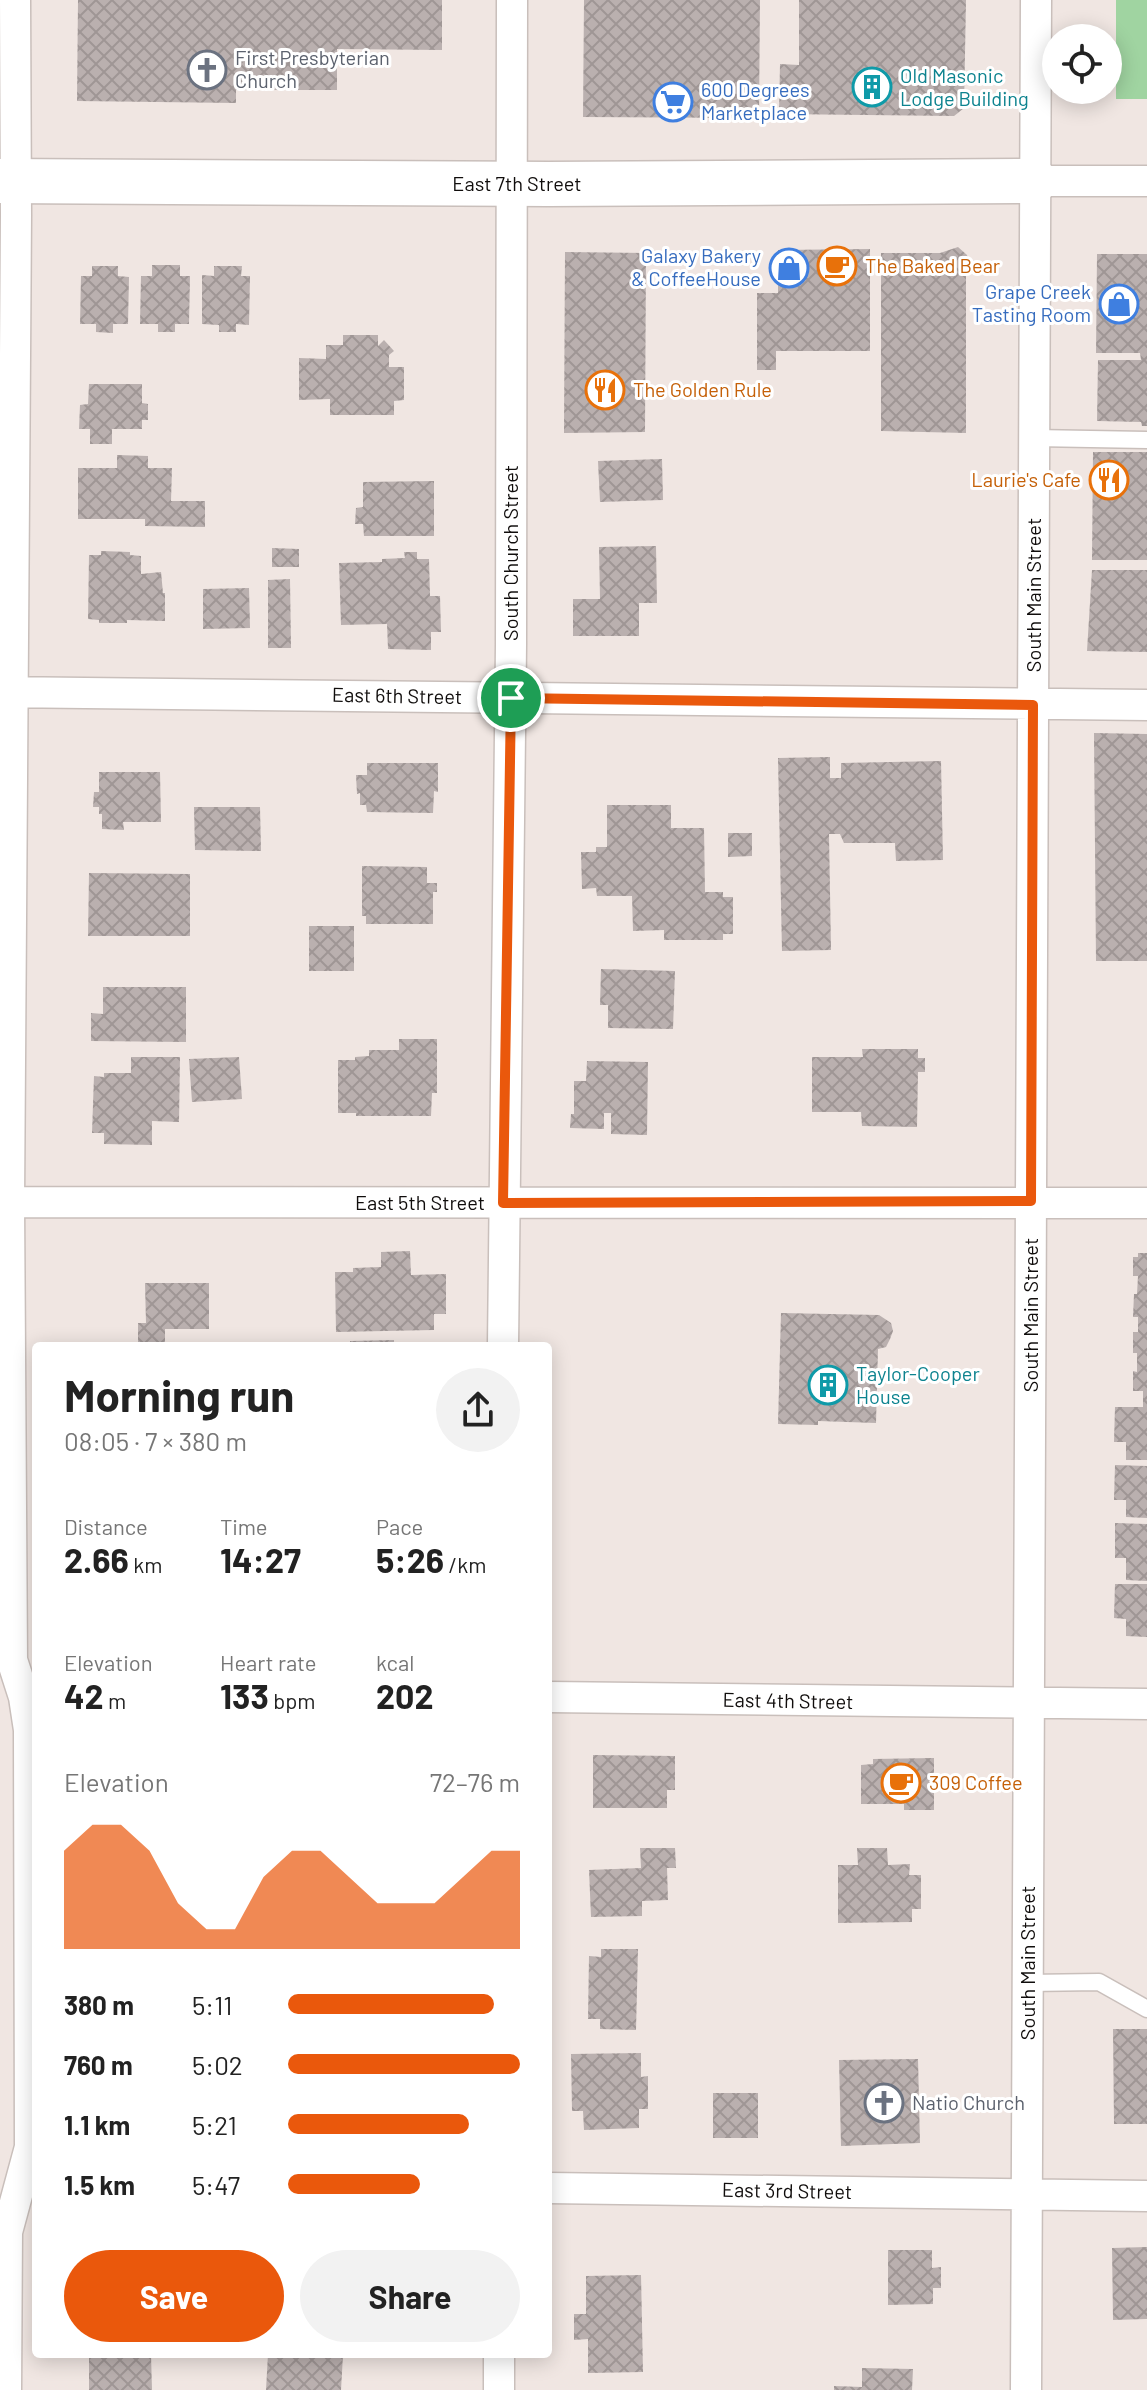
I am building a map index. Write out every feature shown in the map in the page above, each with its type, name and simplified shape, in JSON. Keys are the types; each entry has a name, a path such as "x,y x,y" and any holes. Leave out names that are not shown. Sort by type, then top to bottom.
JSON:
{"street":[{"path":"6,2390 7,2232 30,2147 29,1730 12,1660 5,1202 8,181 15,0"},
{"name":"South Church Street","path":"503,1342 511,698 512,0"},
{"name":"South Main Street","path":"1026,2390 1036,0"},
{"name":"East 7th Street","path":"8,181 511,184 1035,181"},
{"path":"1035,181 1147,181"},
{"name":"East 6th Street","path":"6,692 1147,705"},
{"name":"East 5th Street","path":"5,1202 1147,1203"},
{"name":"East 4th Street","path":"552,1697 1147,1704"},
{"name":"East 3rd Street","path":"552,2188 1147,2196"},
{"path":"499,2358 499,2390"}],"lane":[{"path":"1034,438 1147,440"},
{"path":"1028,1983 1099,1982 1147,2009"}],"green space":[{"path":"1116,0 1147,0 1147,99 1122,99 1122,24 1116,24"}],"building":[{"name":"First Presbyterian Church","path":"78,0 442,0 442,50 337,49 337,90 236,90 236,103 77,101"},
{"path":"584,0 760,0 759,118 583,117"},
{"path":"799,0 966,0 964,108 954,116 779,114 780,64 799,65"},
{"path":"958,247 967,255 969,262 966,271 966,433 881,431 881,253 940,253"},
{"path":"870,249 870,351 776,351 776,370 757,370 757,293 778,293 778,250"},
{"path":"565,252 646,253 645,432 564,433"},
{"path":"1097,254 1147,254 1147,426 1142,426 1141,422 1097,421 1098,360 1141,360 1140,353 1096,353"},
{"path":"152,265 180,265 180,276 190,276 189,324 175,324 175,332 158,332 158,324 140,324 141,276 152,276"},
{"path":"92,266 118,266 118,276 129,277 128,324 113,324 113,333 96,332 96,324 80,324 81,276 92,276"},
{"path":"214,266 242,266 241,276 250,276 249,325 236,324 236,332 219,332 219,325 202,324 202,275 214,276"},
{"path":"343,335 378,335 378,346 384,340 394,351 389,355 389,367 404,367 404,400 394,401 394,415 330,415 330,399 299,400 299,358 326,359 326,345 343,345"},
{"path":"89,384 142,384 142,403 148,404 148,420 142,420 142,429 112,429 112,444 90,444 90,429 79,429 80,405 88,404"},
{"path":"1093,452 1147,452 1147,560 1092,560"},
{"path":"117,455 148,456 148,468 172,468 171,501 205,501 205,527 145,526 145,519 78,519 78,468 117,468"},
{"path":"662,459 663,500 600,502 598,461"},
{"path":"434,481 434,536 364,536 363,524 355,524 356,508 363,507 363,482"},
{"path":"656,546 657,603 639,603 639,636 573,636 573,599 600,599 599,547"},
{"path":"272,548 299,549 299,567 272,567"},
{"path":"101,551 130,552 130,555 141,556 141,574 161,572 165,621 99,623 99,620 88,619 89,555 101,555"},
{"path":"404,552 417,552 417,559 429,559 430,596 440,596 441,632 431,632 431,650 388,649 387,624 341,625 339,563 382,562 382,559 405,558"},
{"path":"1092,570 1147,570 1147,652 1087,651"},
{"path":"290,579 291,648 268,648 268,580"},
{"path":"249,588 250,628 203,629 203,589"},
{"path":"1094,733 1147,734 1147,961 1096,961"},
{"path":"830,757 830,778 841,778 841,763 941,761 943,860 896,861 895,843 844,843 840,834 829,834 831,950 782,951 778,758"},
{"path":"367,763 438,763 438,792 434,791 433,813 367,812 366,805 360,805 356,775 367,775"},
{"path":"99,772 160,772 161,822 123,822 124,830 102,829 102,814 99,814 99,807 93,807 94,792 99,792"},
{"path":"607,805 671,805 671,828 704,828 705,892 723,892 723,897 733,897 733,934 723,934 723,940 664,940 664,930 633,931 632,896 597,896 596,888 582,889 581,852 596,852 596,847 607,847"},
{"path":"194,807 260,807 261,851 195,850"},
{"path":"728,833 752,833 752,856 728,857"},
{"path":"362,866 427,867 427,883 437,883 437,892 433,892 433,924 366,924 366,916 362,916"},
{"path":"89,873 190,874 190,936 88,936"},
{"path":"309,926 354,926 354,971 309,971"},
{"path":"601,969 675,971 673,1029 608,1028 608,1005 600,1005"},
{"path":"103,987 186,987 186,1042 91,1041 91,1013 103,1014"},
{"path":"399,1039 437,1039 437,1093 432,1093 431,1116 356,1116 356,1113 338,1113 338,1060 369,1056 369,1050 399,1050"},
{"path":"862,1049 918,1049 918,1058 925,1058 925,1072 918,1072 917,1127 862,1126 861,1112 812,1112 812,1057 863,1057"},
{"path":"131,1057 180,1057 179,1122 152,1121 152,1145 104,1144 104,1133 92,1133 94,1076 131,1073"},
{"path":"239,1057 242,1099 192,1102 189,1059"},
{"path":"587,1061 648,1062 647,1135 611,1134 611,1113 604,1113 604,1129 570,1128 571,1114 574,1114 574,1081 586,1081"},
{"path":"410,1251 411,1275 446,1274 446,1314 434,1314 434,1330 336,1332 335,1272 381,1267 381,1252"},
{"path":"1138,1253 1147,1253 1147,1460 1126,1460 1126,1442 1114,1442 1115,1407 1143,1407 1143,1391 1133,1391 1137,1353 1133,1353 1133,1332 1138,1332 1138,1317 1133,1317 1134,1294 1137,1294 1138,1276 1133,1276 1133,1257 1138,1257"},
{"path":"145,1283 209,1283 209,1329 165,1329 165,1342 138,1342 138,1323 146,1323"},
{"name":"Taylor-Cooper House","path":"781,1313 879,1315 891,1323 893,1331 886,1347 878,1349 876,1423 818,1421 818,1425 778,1424"},
{"path":"394,1340 394,1342 350,1342"},
{"path":"1115,1465 1147,1466 1147,1518 1126,1517 1126,1500 1114,1500"},
{"path":"1115,1523 1147,1524 1147,1581 1126,1580 1126,1558 1115,1558"},
{"path":"1115,1584 1147,1584 1147,1637 1126,1636 1126,1619 1114,1618"},
{"path":"593,1755 675,1756 675,1790 667,1790 667,1808 593,1808"},
{"path":"934,1758 934,1810 904,1810 904,1804 861,1804 861,1765 873,1764 873,1759"},
{"path":"640,1848 675,1848 676,1868 667,1868 668,1900 642,1901 642,1916 591,1917 589,1870 641,1868"},
{"path":"857,1848 887,1848 888,1865 910,1864 909,1875 921,1875 921,1909 912,1909 912,1922 838,1923 838,1865 858,1865"},
{"path":"601,1949 638,1949 636,2030 600,2029 600,2019 588,2019 589,1956 601,1957"},
{"path":"1113,2029 1147,2029 1147,2124 1114,2124"},
{"path":"641,2053 641,2077 648,2076 648,2109 639,2109 639,2128 584,2130 583,2111 572,2111 571,2054"},
{"path":"918,2059 920,2143 841,2146 839,2060"},
{"path":"713,2093 758,2093 758,2138 713,2138"},
{"path":"1147,2247 1147,2319 1113,2320 1112,2248"},
{"path":"888,2250 932,2250 932,2268 941,2267 941,2288 933,2288 933,2304 888,2305"},
{"path":"641,2275 643,2372 588,2373 588,2339 574,2340 574,2314 586,2314 586,2276"},
{"path":"89,2358 151,2358 152,2390 89,2390"},
{"path":"268,2358 343,2358 341,2390 266,2390"},
{"path":"862,2368 913,2369 912,2390 834,2390 834,2386 862,2387"}],"place":[{"name":"First Presbyterian Church","path":"207,70"},
{"name":"Old Masonic Lodge Building","path":"872,87"},
{"name":"600 Degrees Marketplace","path":"673,102"},
{"name":"The Baked Bear","path":"837,266"},
{"name":"Galaxy Bakery & CoffeeHouse","path":"789,268"},
{"name":"Grape Creek Tasting Room","path":"1119,304"},
{"name":"The Golden Rule","path":"605,390"},
{"name":"Laurie's Cafe","path":"1109,480"},
{"name":"Taylor-Cooper House","path":"828,1385"},
{"name":"309 Coffee","path":"901,1783"},
{"name":"Natio Church","path":"884,2103"}],"route":[{"path":"511,698 1033,705 1031,1201 503,1203 511,698"}]}
